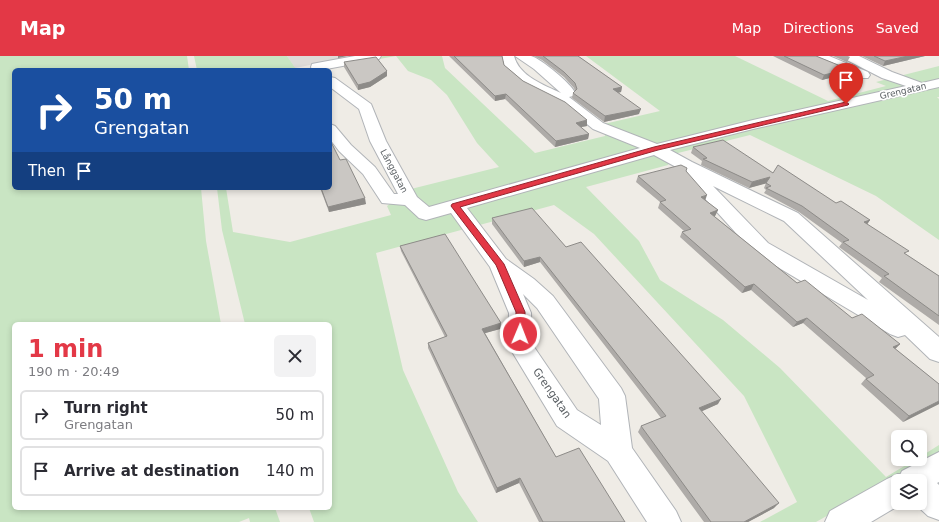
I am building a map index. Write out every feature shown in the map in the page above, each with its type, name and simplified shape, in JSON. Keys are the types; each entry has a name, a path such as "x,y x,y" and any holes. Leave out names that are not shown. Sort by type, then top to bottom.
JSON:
{"street":[{"path":"316,64 375,56"},
{"path":"508,56 510,66 529,82 570,103 598,126 656,149 686,166 790,217 937,351"},
{"path":"521,56 526,57 568,90 570,103"},
{"path":"818,56 873,79 887,75"},
{"path":"849,56 887,75 921,87"},
{"name":"Långgatan","path":"332,82 366,107 378,141 410,200 426,214"},
{"path":"538,86 548,86 558,83"},
{"name":"Grengatan","path":"426,214 656,149 753,125 939,83"},
{"name":"Långgatan","path":"332,132 345,148 369,171 388,199 410,200"},
{"name":"Långgatan","path":"345,148 356,147 378,141"},
{"path":"686,166 761,248 937,351"},
{"path":"714,197 719,191 735,190"},
{"name":"Grengatan","path":"455,206 500,264 526,284 545,302 612,396 618,452"},
{"name":"Grengatan","path":"500,264 520,312 520,345 567,418 618,452 665,522"},
{"path":"520,312 535,310 552,312"},
{"path":"925,474 939,466"},
{"path":"841,522 891,493"},
{"path":"927,494 939,505"}],"shaded area":[{"path":"287,56 355,56 295,68"}],"green space":[{"path":"0,56 187,56 189,68 12,68 12,190 201,190 206,241 221,322 12,322 12,510 276,510 280,522 250,522 249,518 239,522 0,522"},
{"path":"194,56 287,56 295,68 197,68"},
{"path":"383,56 396,56 330,68 322,68"},
{"path":"396,56 442,56 445,68 535,153 605,136 604,124 660,111 586,56 735,56 828,101 886,86 876,82 939,66 939,97 937,97 939,99 939,240 876,196 750,135 674,154 668,165 586,187 639,241 660,280 723,320 780,368 886,477 891,474 891,482 887,482 816,522 760,522 797,502 744,396 594,234 554,205 376,253 403,370 458,492 478,522 314,522 310,510 332,510 332,322 245,322 222,230 217,190 226,190 233,232 290,242 391,215 387,206 411,189 499,167 477,143 447,95 431,80 408,71"},
{"path":"939,445 939,477 927,478 927,474 891,474 904,466 927,466 927,453"}],"building":[{"path":"454,56 502,56 504,65 523,81 565,102 587,120 576,123 589,134 556,141 506,94 495,96"},
{"path":"543,56 578,56 622,87 613,89 641,109 605,116 573,93 577,89 575,83 564,72"},
{"path":"784,56 816,56 848,69 824,75"},
{"path":"874,56 908,56 885,61"},
{"path":"376,57 387,71 370,82 358,85 344,62"},
{"path":"723,140 773,173 778,165 836,203 841,201 870,220 864,222 909,251 904,253 939,276 939,316 884,276 889,274 843,242 849,240 802,206 766,188 771,186 766,183 770,177 752,182 703,159 707,158 693,147"},
{"path":"332,144 340,160 346,159 365,198 328,207 322,190 332,190"},
{"path":"681,165 687,168 686,171 707,195 701,197 718,210 710,213 797,283 805,280 852,318 862,314 900,344 893,347 939,384 939,401 909,416 866,379 874,375 807,318 797,322 754,284 745,287 682,232 691,229 660,202 666,200 638,176"},
{"path":"532,208 566,247 581,242 721,399 699,408 779,503 744,522 711,522 641,426 666,416 540,257 524,261 492,218"},
{"path":"445,234 501,323 482,329 556,457 579,448 625,522 543,522 520,478 497,488 428,343 447,336 400,246"}],"route":[{"path":"520,334 520,312 500,264 455,206 656,149 846,104"}]}
